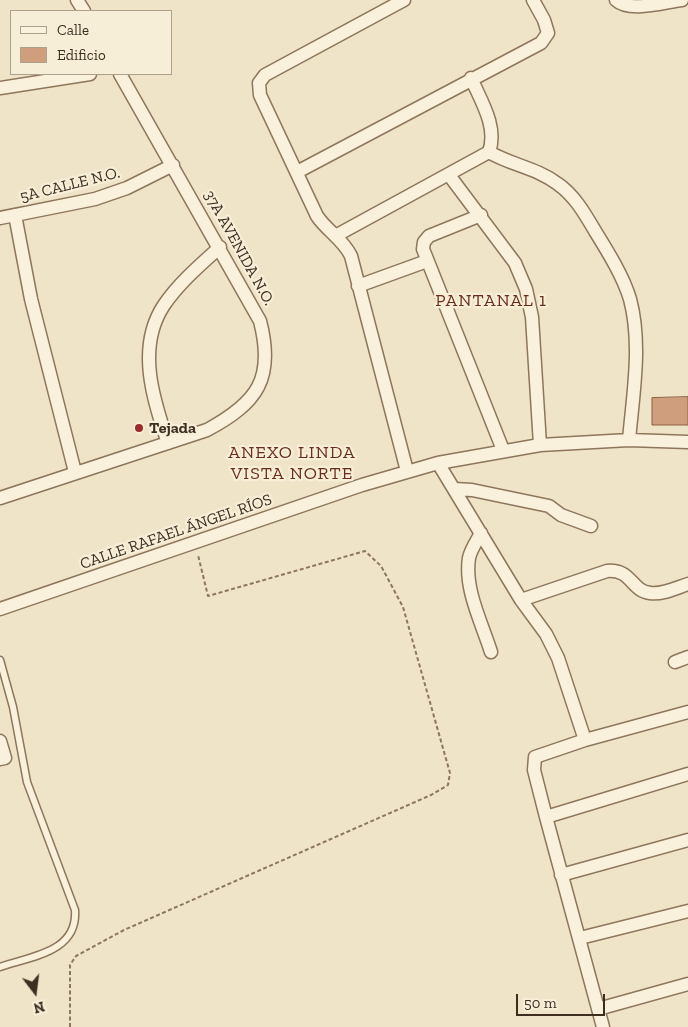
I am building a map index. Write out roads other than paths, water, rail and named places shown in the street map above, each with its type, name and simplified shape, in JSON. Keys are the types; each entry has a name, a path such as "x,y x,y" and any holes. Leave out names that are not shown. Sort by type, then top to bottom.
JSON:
{"street":[{"path":"404,0 265,75 259,82 260,95 317,216 325,228 346,245 351,256 407,471"},
{"path":"297,172 541,43 548,33 544,20 533,0"},
{"path":"616,0 622,5 634,6 682,0"},
{"path":"0,88 86,75"},
{"name":"37A AVENIDA N.O.","path":"0,498 207,430 229,418 246,404 259,386 265,367 266,343 260,321 220,247 121,75"},
{"path":"337,236 489,152 493,140 491,126 472,78"},
{"path":"489,152 538,171 559,184 577,202 608,251 629,297 633,315 635,373 629,440"},
{"name":"5A CALLE N.O.","path":"0,218 95,199 127,188 173,165"},
{"path":"449,175 515,263 526,288 532,317 540,445"},
{"path":"16,215 30,299 75,472"},
{"path":"481,216 429,236 424,242 423,249 503,450"},
{"path":"168,442 155,404 150,376 149,350 153,327 164,305 184,280 220,247"},
{"path":"358,286 427,261"},
{"name":"CALLE RAFAEL ÁNGEL RÍOS","path":"0,609 362,485 438,463 503,450 540,445 629,440 688,442"},
{"path":"438,463 521,600 546,634 558,658 585,740"},
{"path":"454,489 472,490 549,506 561,515 591,526"},
{"path":"481,533 470,556 468,571 473,597 491,652"},
{"path":"521,600 612,570 626,574 638,587 652,594 688,584"},
{"path":"675,662 688,657"},
{"path":"603,1027 534,770 535,757 585,740 688,712"},
{"path":"0,741 5,758 0,759"},
{"path":"546,817 688,774"},
{"path":"561,875 688,840"},
{"path":"580,938 688,911"},
{"path":"598,1009 688,984"}],"lane":[{"path":"0,660 12,707 27,782 75,910 76,922 72,934 64,943 0,967"}],"place":[{"name":"Tejada","path":"139,428"}],"district":[{"name":"PANTANAL 1","path":"491,301"},
{"name":"ANEXO LINDA VISTA NORTE","path":"292,463"}]}
